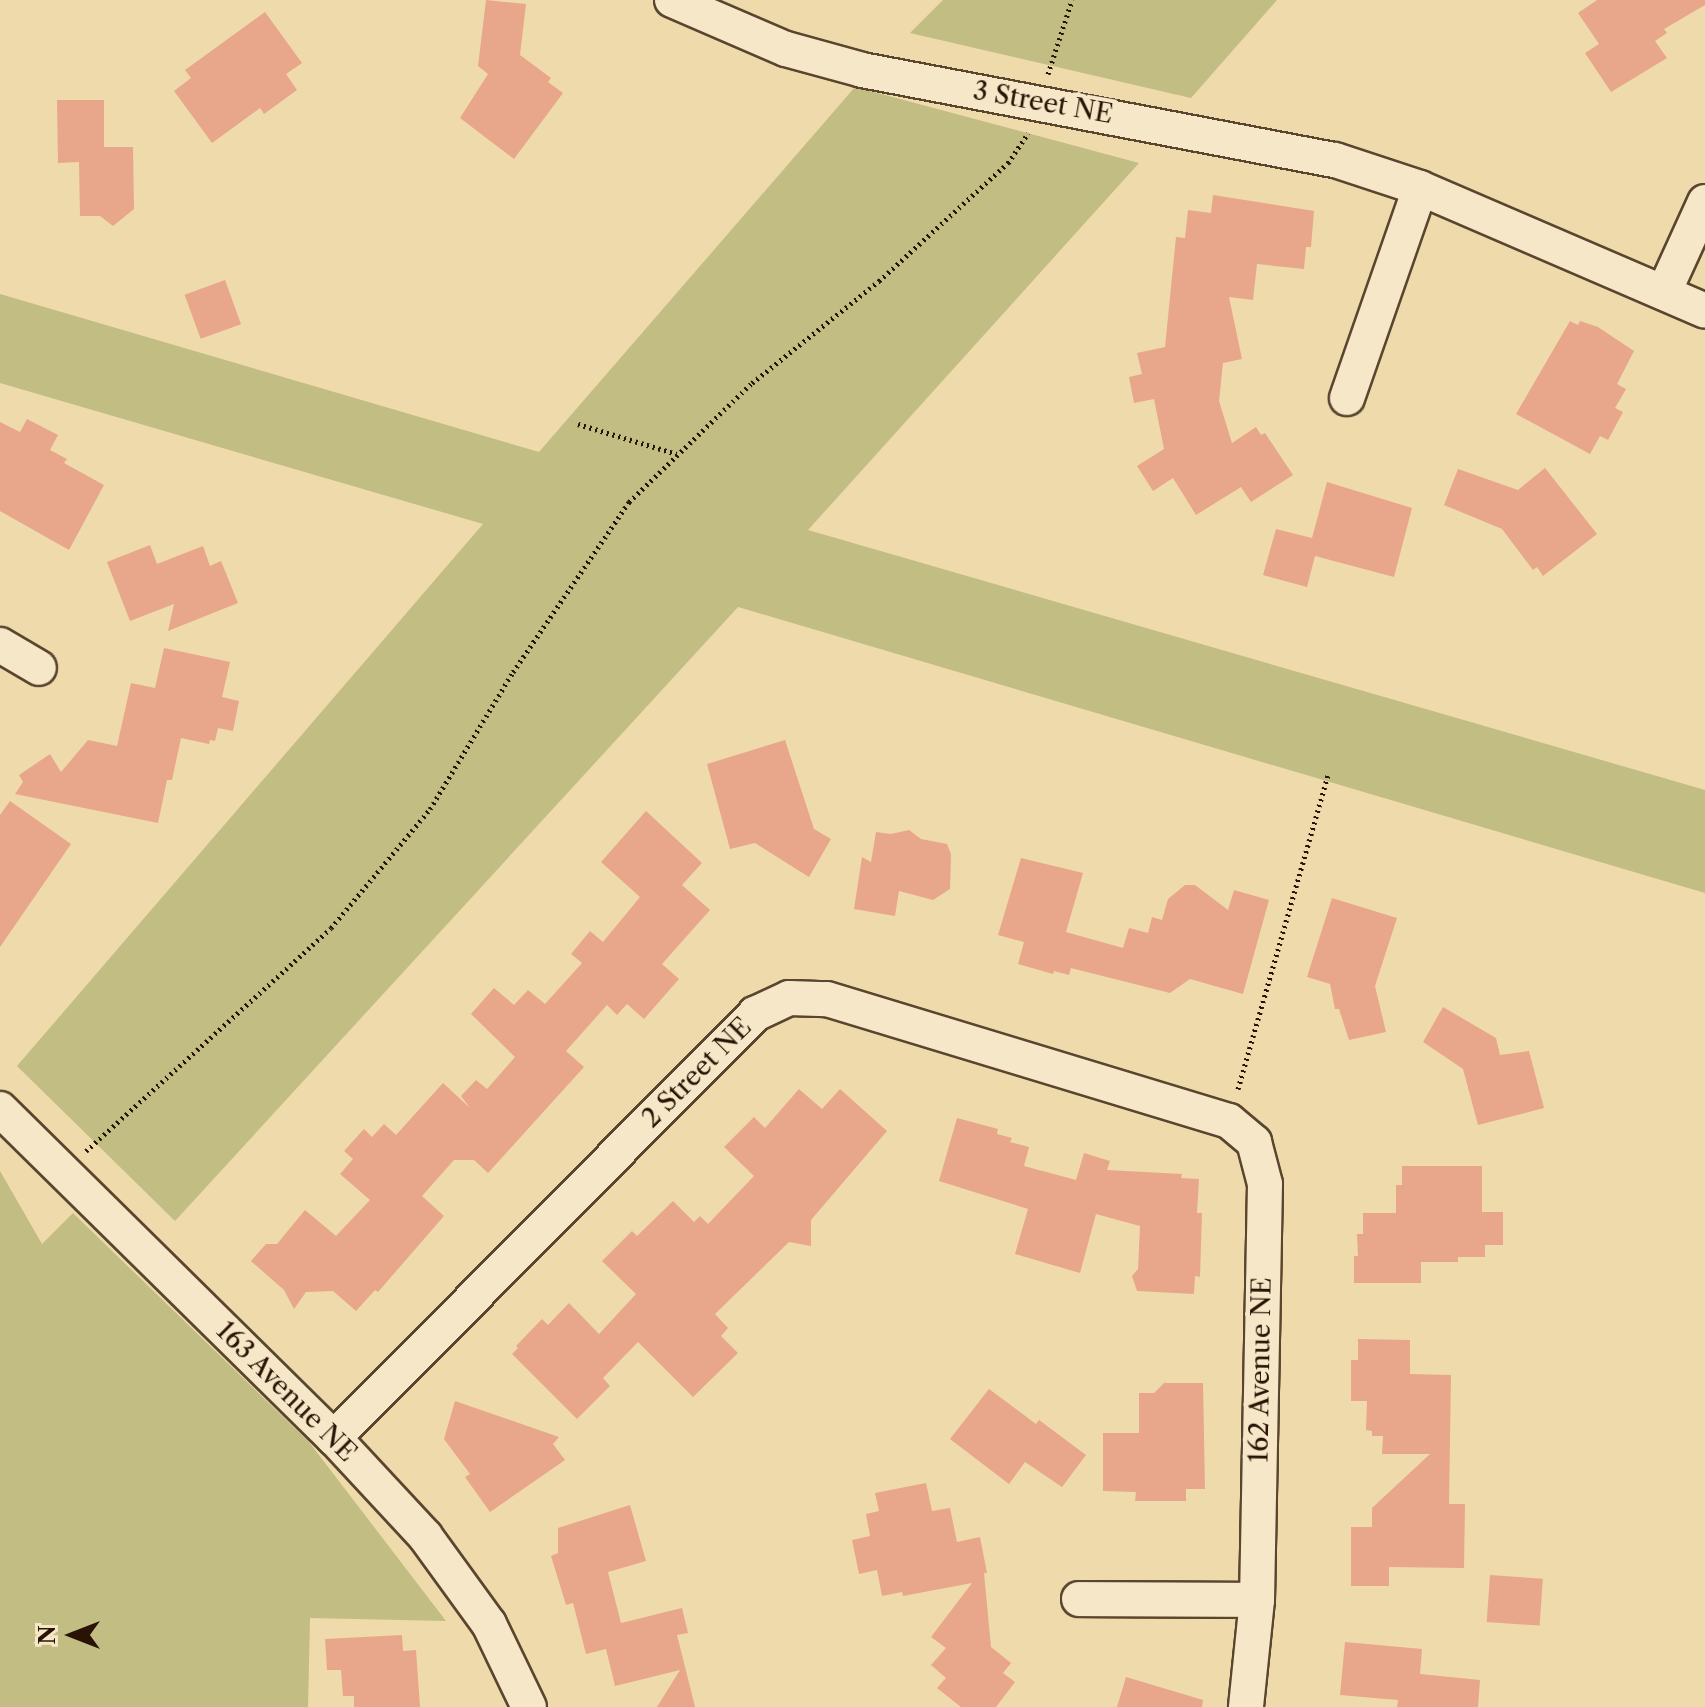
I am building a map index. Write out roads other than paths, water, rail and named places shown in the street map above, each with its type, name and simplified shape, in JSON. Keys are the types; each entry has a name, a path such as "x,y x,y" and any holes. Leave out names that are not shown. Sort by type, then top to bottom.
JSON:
{"street":[{"name":"3 Street NE","path":"672,0 749,35 825,60 1335,160 1420,188 1705,311"},
{"path":"1347,398 1420,188"},
{"path":"1664,292 1705,202"},
{"path":"0,645 39,668"},
{"name":"2 Street NE","path":"334,1438 755,1014 789,998 827,999 1241,1131"},
{"name":"163 Avenue NE","path":"0,1109 334,1438 425,1536 489,1624 529,1707"},
{"name":"162 Avenue NE","path":"1241,1131 1265,1184 1257,1600 1246,1707"},
{"path":"1079,1599 1257,1600"}]}
